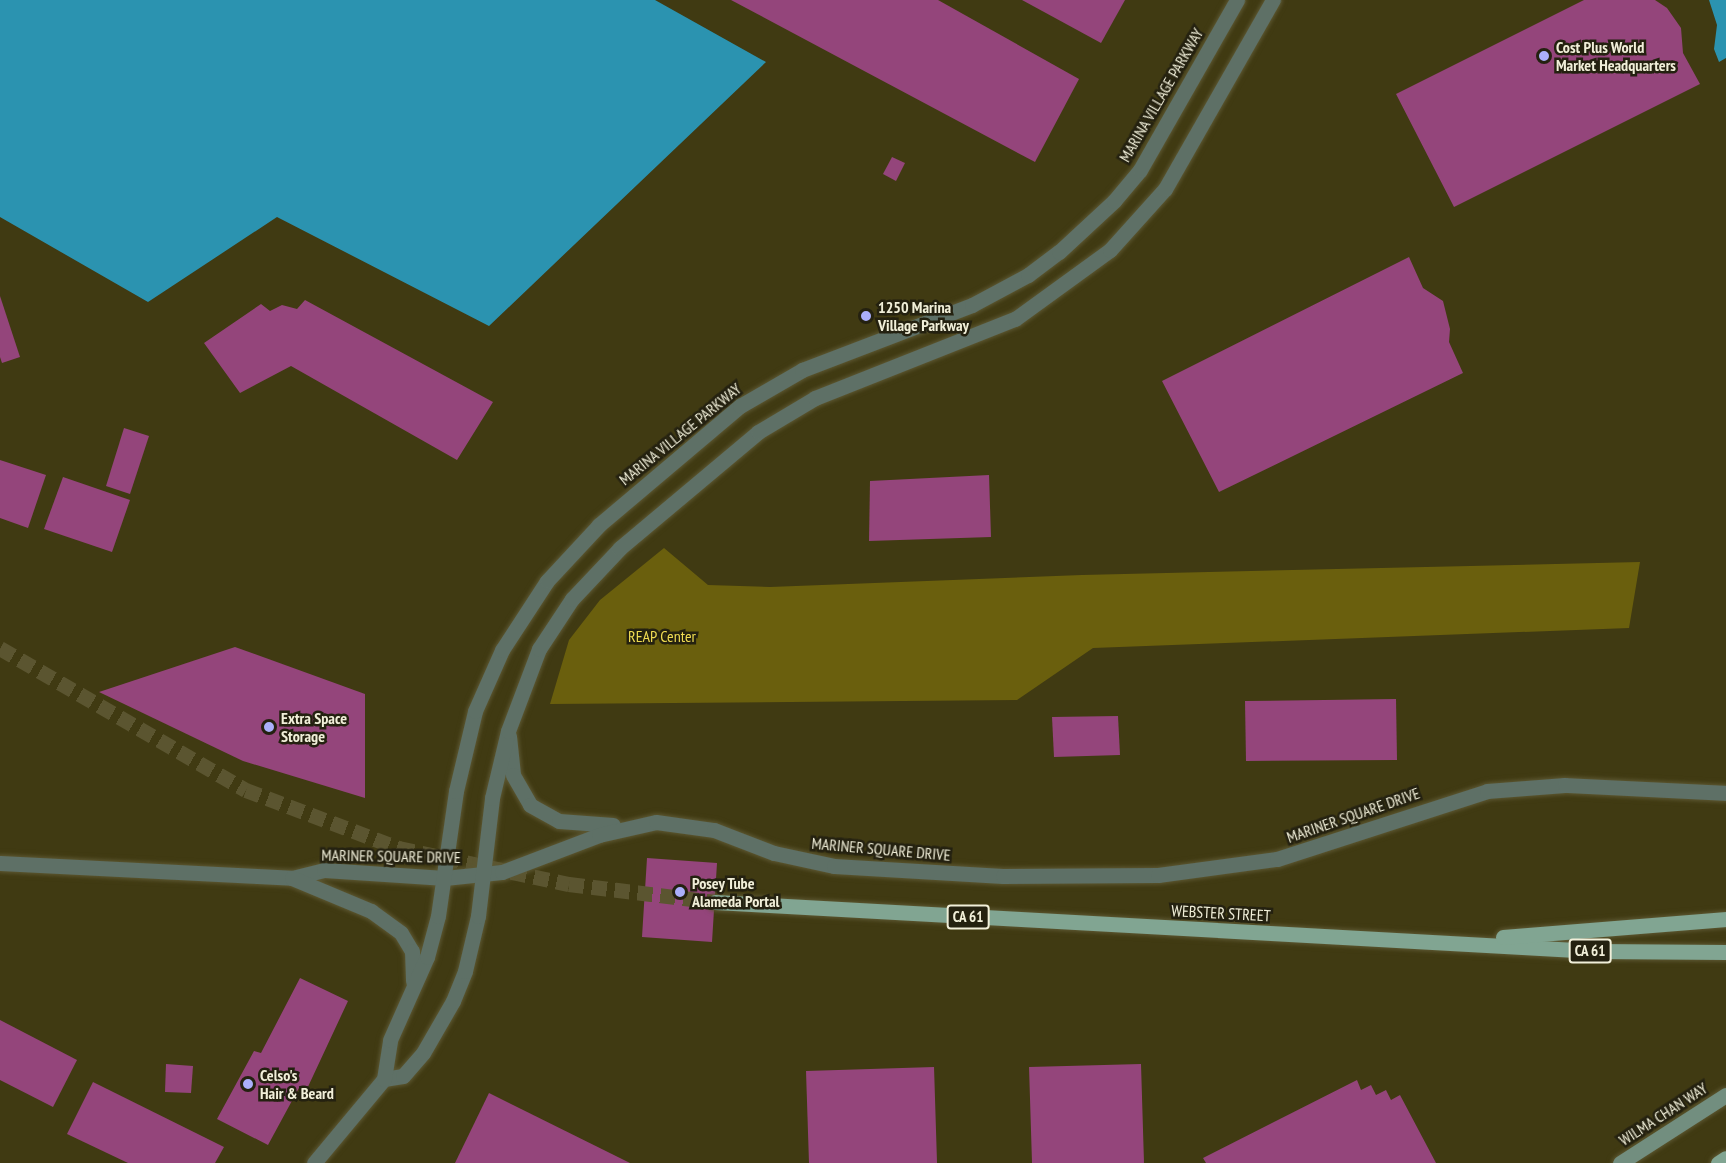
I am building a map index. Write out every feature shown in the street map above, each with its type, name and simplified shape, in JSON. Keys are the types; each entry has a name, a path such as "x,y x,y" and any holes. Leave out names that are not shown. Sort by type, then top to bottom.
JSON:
{"main road":[{"name":"WEBSTER STREET","path":"715,902 1455,941 1594,951 1726,952"},
{"path":"1455,941 1726,919"},
{"name":"WILMA CHAN WAY","path":"1620,1163 1726,1095"},
{"path":"1718,1163 1726,1158"}],"street":[{"name":"MARINA VILLAGE PARKWAY","path":"410,1000 427,957 445,878 456,791 475,711 524,613 573,551 711,428 769,387 833,357 972,305 1028,275 1059,252 1114,201 1140,170 1237,0"},
{"path":"384,1080 403,1076 423,1053 453,1001 472,945 484,875 492,798 508,731 539,649 572,599 620,548 758,432 815,398 1015,319 1110,250 1151,205 1183,161 1273,0"},
{"path":"508,731 513,775 530,806 559,821 628,826"},
{"name":"MARINER SQUARE DRIVE","path":"0,863 292,878 324,870 445,878 484,875 533,862 628,826 686,824 714,830 774,853 834,866 1004,876 1158,875 1277,859 1487,791 1565,785 1726,793"},
{"path":"292,878 371,911 401,933 412,951 414,970 410,1000 390,1040 384,1080 314,1163"}],"green space":[{"name":"REAP Center","path":"664,548 708,585 770,587 1082,575 1640,562 1629,628 1093,648 1017,700 550,704 569,640 600,600"}],"water":[{"path":"0,0 655,0 766,62 489,326 277,217 148,302 0,217"},
{"path":"1709,0 1726,0 1726,58 1719,62 1714,49 1717,25"}],"building":[{"path":"731,0 938,0 1079,79 1035,162"},
{"path":"1022,0 1125,0 1101,43"},
{"path":"1584,0 1655,0 1667,8 1681,28 1683,53 1700,84 1454,207 1396,94"},
{"path":"892,157 905,163 896,181 883,174"},
{"path":"1409,257 1423,288 1443,301 1450,329 1449,342 1463,373 1219,492 1162,381"},
{"path":"0,296 20,357 2,363 0,357"},
{"path":"305,300 493,402 457,460 291,366 240,393 204,343 261,304 270,311 282,305 297,309"},
{"path":"124,428 149,436 130,494 106,486"},
{"path":"0,460 46,475 28,528 0,518"},
{"path":"989,475 991,537 869,541 870,481"},
{"path":"63,477 130,500 112,552 44,529"},
{"name":"Extra Space Storage","path":"235,647 365,694 365,798 243,761 99,692"},
{"path":"1396,699 1397,760 1246,761 1245,701"},
{"path":"1118,716 1120,755 1054,757 1052,717"},
{"name":"Posey Tube Alameda Portal","path":"647,858 717,863 712,942 642,937"},
{"path":"300,978 348,1001 306,1091 300,1086 268,1145 217,1119 254,1051 261,1053"},
{"path":"0,1020 77,1060 53,1107 0,1080"},
{"path":"166,1064 193,1066 191,1093 165,1092"},
{"path":"1141,1064 1144,1163 1032,1163 1029,1067"},
{"path":"934,1067 937,1163 809,1163 806,1071"},
{"path":"1357,1080 1361,1090 1371,1085 1376,1095 1386,1090 1391,1100 1400,1095 1436,1163 1206,1163 1203,1158"},
{"path":"93,1082 224,1147 215,1163 128,1163 67,1134"},
{"path":"489,1093 630,1163 455,1163"}],"tunnel":[{"path":"0,648 246,790 399,848 569,884 715,902"}],"place":[{"name":"Cost Plus World Market Headquarters","path":"1544,56"},
{"name":"1250 Marina Village Parkway","path":"866,316"},
{"name":"Extra Space Storage","path":"269,727"},
{"name":"Posey Tube Alameda Portal","path":"680,892"},
{"name":"Celso's Hair & Beard","path":"248,1084"}]}
